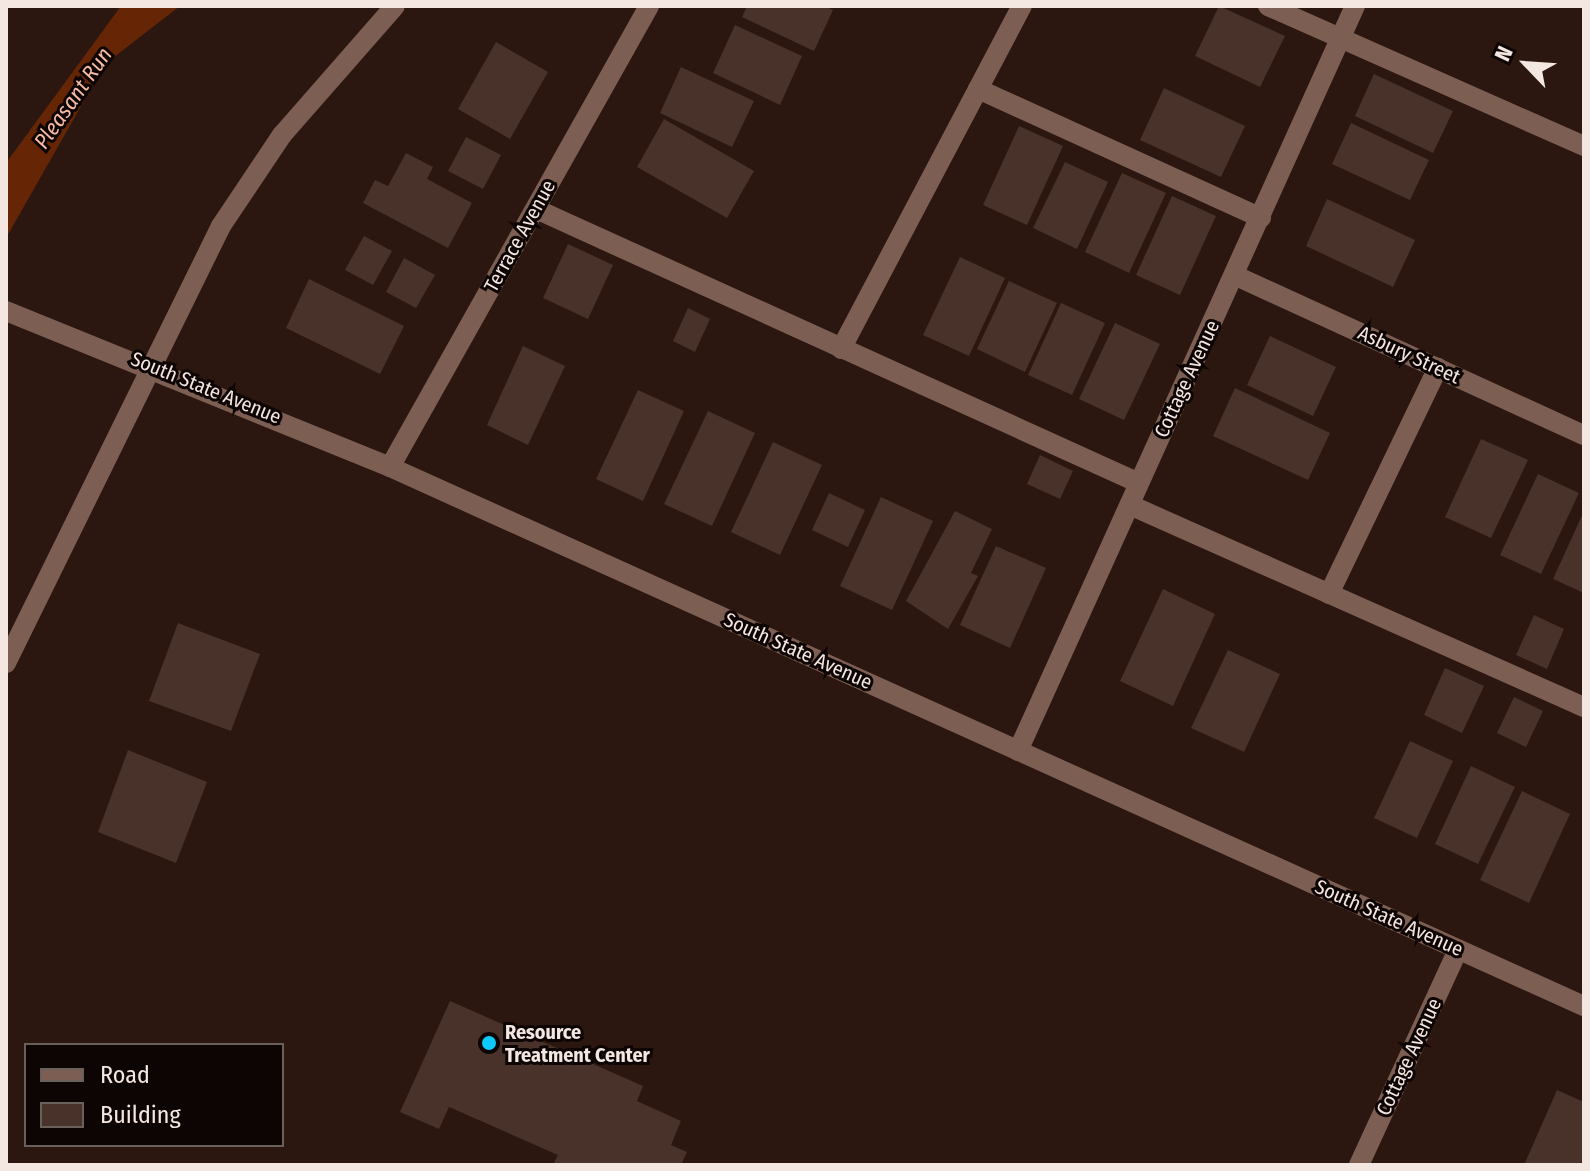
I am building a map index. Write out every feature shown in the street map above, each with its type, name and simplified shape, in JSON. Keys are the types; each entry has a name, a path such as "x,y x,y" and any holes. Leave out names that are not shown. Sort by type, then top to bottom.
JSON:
{"street":[{"path":"6,663 149,365 240,193 395,6"},
{"name":"Terrace Avenue","path":"390,467 649,6"},
{"path":"841,349 1022,6"},
{"path":"1268,6 1584,146"},
{"name":"Cottage Avenue","path":"1018,751 1355,6"},
{"path":"978,89 1261,218"},
{"path":"536,209 1139,483"},
{"name":"Asbury Street","path":"1234,275 1584,435"},
{"name":"South State Avenue","path":"15,315 149,365 390,467 1584,1006"},
{"path":"1329,594 1438,368"},
{"path":"1130,505 1584,707"},
{"name":"Cottage Avenue","path":"1359,1165 1458,950"}],"water":[{"name":"Pleasant Run","path":"121,6 180,6 105,64 6,238 6,163"}],"building":[{"path":"747,6 824,6 833,10 814,51 742,17"},
{"path":"1219,6 1285,36 1260,87 1195,56"},
{"path":"735,25 802,56 780,105 713,73"},
{"path":"496,42 548,72 510,139 458,109"},
{"path":"681,67 754,101 732,147 660,113"},
{"path":"1374,74 1453,111 1433,153 1355,116"},
{"path":"1164,88 1245,126 1221,177 1140,140"},
{"path":"664,119 754,171 727,218 637,167"},
{"path":"1351,123 1429,160 1410,200 1332,164"},
{"path":"1019,126 1063,146 1027,225 983,205"},
{"path":"466,137 501,155 483,189 448,171"},
{"path":"406,153 433,167 427,179 472,203 448,248 363,203 375,180 388,186"},
{"path":"1065,162 1108,182 1077,249 1033,228"},
{"path":"1122,173 1166,193 1129,273 1085,252"},
{"path":"1172,196 1216,216 1180,295 1136,275"},
{"path":"1327,199 1415,240 1393,287 1306,246"},
{"path":"364,236 392,251 373,285 345,270"},
{"path":"568,244 613,265 588,319 543,298"},
{"path":"960,257 1005,278 969,356 923,335"},
{"path":"404,258 435,275 416,308 386,292"},
{"path":"309,279 404,326 380,374 286,328"},
{"path":"1009,281 1057,303 1025,372 977,349"},
{"path":"1061,303 1105,323 1072,395 1028,375"},
{"path":"688,308 710,319 695,352 673,341"},
{"path":"1115,323 1160,344 1124,420 1079,399"},
{"path":"1270,336 1336,367 1313,416 1247,385"},
{"path":"523,346 565,366 528,445 487,425"},
{"path":"1235,388 1330,433 1308,480 1213,436"},
{"path":"638,390 684,411 643,501 596,479"},
{"path":"708,411 755,433 712,526 664,504"},
{"path":"1481,439 1528,460 1491,538 1445,517"},
{"path":"773,442 822,465 780,555 731,532"},
{"path":"1040,455 1073,471 1060,499 1027,484"},
{"path":"1538,474 1579,493 1541,574 1500,555"},
{"path":"829,493 865,510 848,547 812,530"},
{"path":"881,497 933,521 892,610 840,586"},
{"path":"955,511 992,529 971,573 978,576 948,629 906,601"},
{"path":"1584,511 1584,593 1553,579"},
{"path":"996,546 1046,568 1010,648 960,625"},
{"path":"1163,589 1215,614 1173,706 1120,681"},
{"path":"1534,615 1564,629 1547,669 1516,655"},
{"path":"178,623 260,654 231,731 149,701"},
{"path":"1228,650 1280,674 1244,752 1191,728"},
{"path":"1445,668 1484,686 1462,733 1424,715"},
{"path":"1514,697 1543,711 1526,747 1497,733"},
{"path":"1410,741 1453,761 1417,838 1374,818"},
{"path":"128,750 207,782 176,863 98,832"},
{"path":"1471,766 1515,787 1478,864 1435,844"},
{"path":"1522,791 1570,814 1529,903 1480,880"},
{"name":"Resource Treatment Center","path":"450,1001 643,1086 637,1101 681,1121 671,1145 687,1152 681,1165 553,1165 558,1155 449,1107 439,1129 400,1112"},
{"path":"1557,1090 1584,1102 1584,1156 1580,1165 1524,1165"}],"place":[{"name":"Resource Treatment Center","path":"489,1043"}]}
